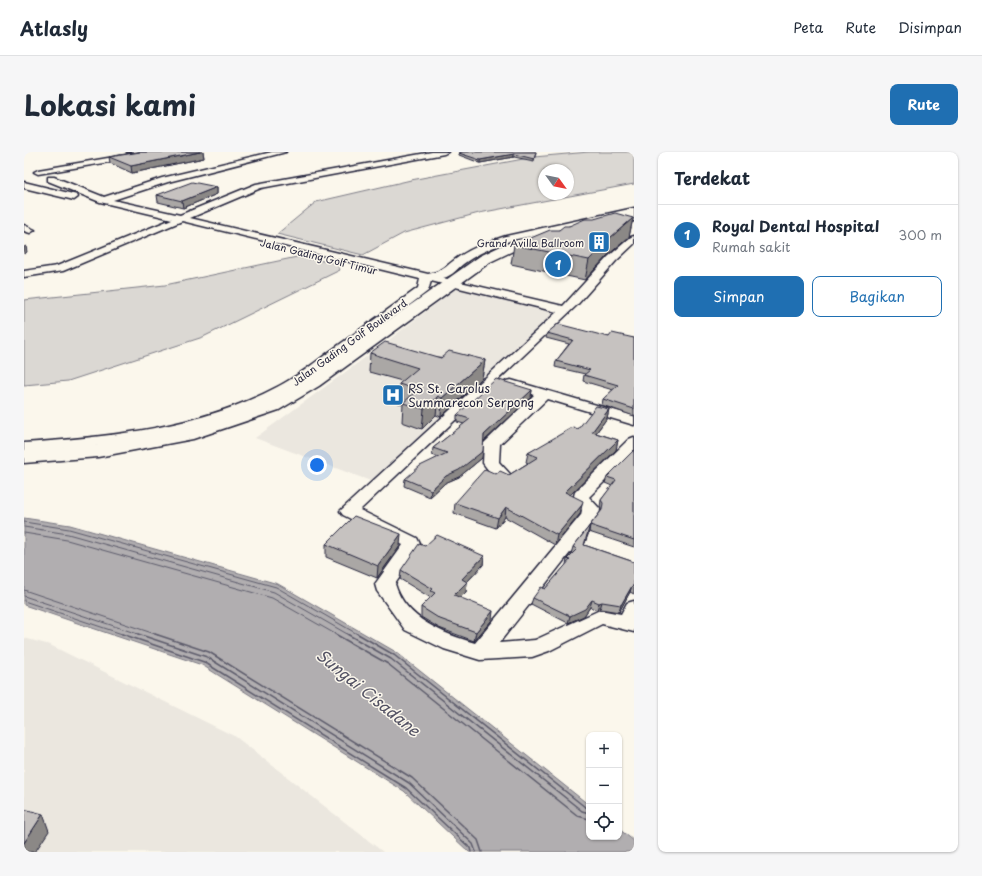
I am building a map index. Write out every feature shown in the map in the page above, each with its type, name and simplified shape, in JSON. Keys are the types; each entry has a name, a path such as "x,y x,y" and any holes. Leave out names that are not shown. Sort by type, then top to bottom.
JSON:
{"main road":[{"name":"Jalan Gading Golf Boulevard","path":"24,457 98,451 193,433 272,406 312,382 454,285 485,259 508,248 566,230 634,217"}],"street":[{"name":"Jalan Gading Golf Timur","path":"101,201 51,177 34,172 67,168 157,152"},
{"path":"101,201 165,180 282,152"},
{"path":"24,274 59,269 266,184 441,152"},
{"name":"Jalan Gading Golf Timur","path":"24,185 42,182 67,168"},
{"name":"Jalan Gading Golf Timur","path":"24,185 101,201 427,279 565,310"},
{"path":"427,279 445,274 463,259 491,244 509,238 634,211"},
{"path":"631,618 600,617 542,646 532,649 480,652 450,644 407,620 387,591 385,584 412,546 411,542 349,511 493,379 629,248 634,238"},
{"name":"Jalan Gading Golf Boulevard","path":"24,448 76,445 133,436 183,425 232,411 273,395 306,376 424,289 427,279"},
{"path":"493,379 634,420"},
{"path":"502,474 490,463 492,443 544,394"},
{"path":"480,652 590,516 591,509 581,500 581,496 625,453 634,442"}],"shaded area":[{"path":"589,152 634,152 634,184 574,195 574,164 538,164 538,200 548,200 479,213 404,233 363,255 277,234 316,202 411,180 534,157"},
{"path":"297,257 336,263 340,270 203,337 68,381 24,385 24,300 165,285"},
{"name":"RS St. Carolus Summarecon Serpong","path":"463,287 556,310 490,377 376,483 255,438 381,346 455,289"},
{"path":"24,638 50,645 236,737 383,852 24,852"}],"water":[{"name":"Sungai Cisadane","path":"24,518 70,525 278,584 396,652 586,803 586,840 622,840 622,831 634,841 634,852 469,852 404,791 202,665 24,605"}],"building":[{"path":"140,152 200,152 131,166 109,157"},
{"path":"536,152 534,159 514,154 480,160 459,153"},
{"path":"192,182 217,187 182,201 157,195"},
{"path":"615,213 633,218 611,237 589,260 514,245 550,230 559,230 564,226 569,226 585,219 594,219"},
{"path":"558,324 609,337 612,333 634,338 634,409 603,399 618,385 584,375 590,370 556,361 573,340 547,333"},
{"path":"385,342 441,358 449,351 485,360 442,398 438,396 424,409 403,403 418,390 399,384 418,368 370,353"},
{"path":"496,379 532,390 484,435 483,451 459,470 446,476 431,490 405,479 420,466 447,453 433,448 470,419 457,415"},
{"path":"596,406 609,409 592,432 618,440 565,492 583,501 582,505 557,535 506,507 498,518 455,503 485,469 496,474 500,471 509,475 538,457 528,453 573,427 578,429"},
{"path":"634,450 634,540 590,525 602,510 603,503 601,500 616,480 607,477"},
{"path":"354,516 401,534 378,566 326,544"},
{"path":"590,526 584,545 634,562 634,586 632,586 621,605 602,602 599,603 592,600 585,609 570,616 533,598 541,587 545,589 570,560 567,559 577,549 573,547"},
{"path":"437,535 484,556 462,579 467,582 454,595 493,611 476,632 440,619 421,607 435,593 431,591 433,589 401,570 419,544 425,546"},
{"path":"24,809 43,814 24,843"}],"place":[{"name":"Grand Avilla Ballroom","path":"599,242"},
{"name":"Royal Dental Hospital","path":"558,264"},
{"name":"RS St. Carolus Summarecon Serpong","path":"393,395"}]}
